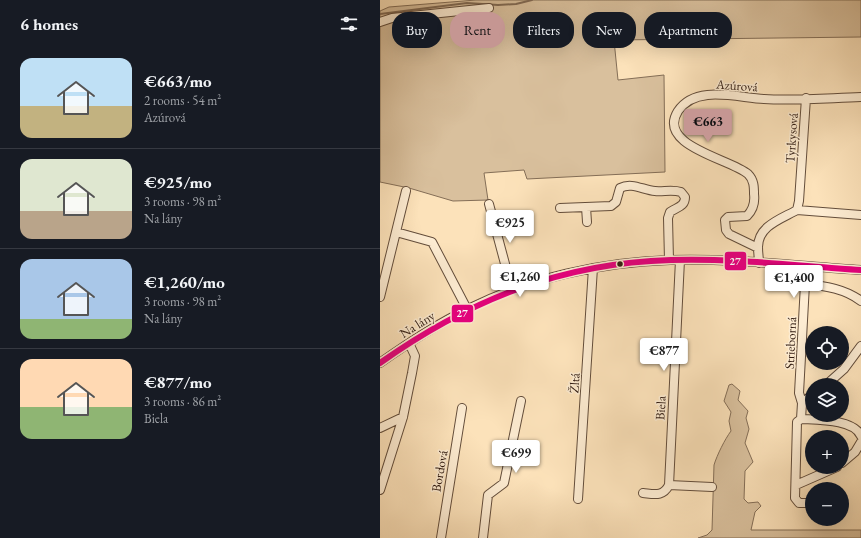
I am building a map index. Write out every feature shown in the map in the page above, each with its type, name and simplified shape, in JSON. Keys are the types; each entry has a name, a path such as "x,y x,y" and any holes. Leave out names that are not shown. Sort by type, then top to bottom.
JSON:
{"street":[{"path":"380,22 392,18 489,8"},
{"name":"Azúrová","path":"758,248 730,234 724,225 725,220 728,217 746,216 752,210 754,197 753,183 750,178 739,169 683,140 675,130 676,115 679,110 691,100 718,94 763,99 806,98"},
{"name":"Tyrkysová","path":"797,210 799,201 806,98 861,96"},
{"path":"560,208 608,207 614,204 618,191 623,186 636,186 654,191 681,192 685,197 685,202 680,208 670,212 668,218 669,260"},
{"path":"380,296 406,191"},
{"path":"489,204 512,290"},
{"path":"586,207 587,222"},
{"path":"759,263 758,248 762,232 767,227 797,210 861,214"},
{"path":"396,232 432,242 467,309"},
{"name":"Na lány","path":"380,363 409,343 467,309 512,290 547,279 593,268 680,260 759,263 861,270"},
{"name":"Biela","path":"669,485 680,260"},
{"name":"Strieborná","path":"805,503 799,503 795,498 796,485 794,474 797,422 801,419 802,403 799,393 806,266"},
{"name":"Žltá","path":"578,498 593,268"},
{"path":"806,284 836,288 861,301"},
{"path":"380,490 403,417 415,356 409,343"},
{"path":"834,378 844,369 861,346"},
{"path":"483,538 488,495 504,483 521,401"},
{"name":"Bordová","path":"441,538 462,408"},
{"path":"380,428 403,417"},
{"path":"801,419 846,424 854,428 861,436"},
{"path":"849,457 855,452 861,442"},
{"path":"796,485 821,474"},
{"path":"643,493 660,494 666,490 669,485 712,487"}],"shaded area":[{"path":"476,0 861,0 861,37 732,39 732,12 644,12 644,40 636,40 636,12 582,12 582,48 615,48 618,80 664,75 665,172 527,179 524,170 484,173 488,200 453,201 409,188 380,182 380,11 389,7"},
{"path":"732,384 740,391 738,400 748,411 746,418 749,429 745,443 753,462 745,471 744,499 748,503 758,502 761,506 755,512 751,530 861,530 861,538 698,538 707,535 712,530 714,465 721,447 731,431 729,421 731,412 724,401 729,385"}],"waterway":[{"path":"380,14 467,3 498,5 516,4 532,0"}],"transit line":[{"name":"27","path":"380,363 448,321 482,304 518,289 554,277 592,268 671,260 719,260 861,270"}]}
